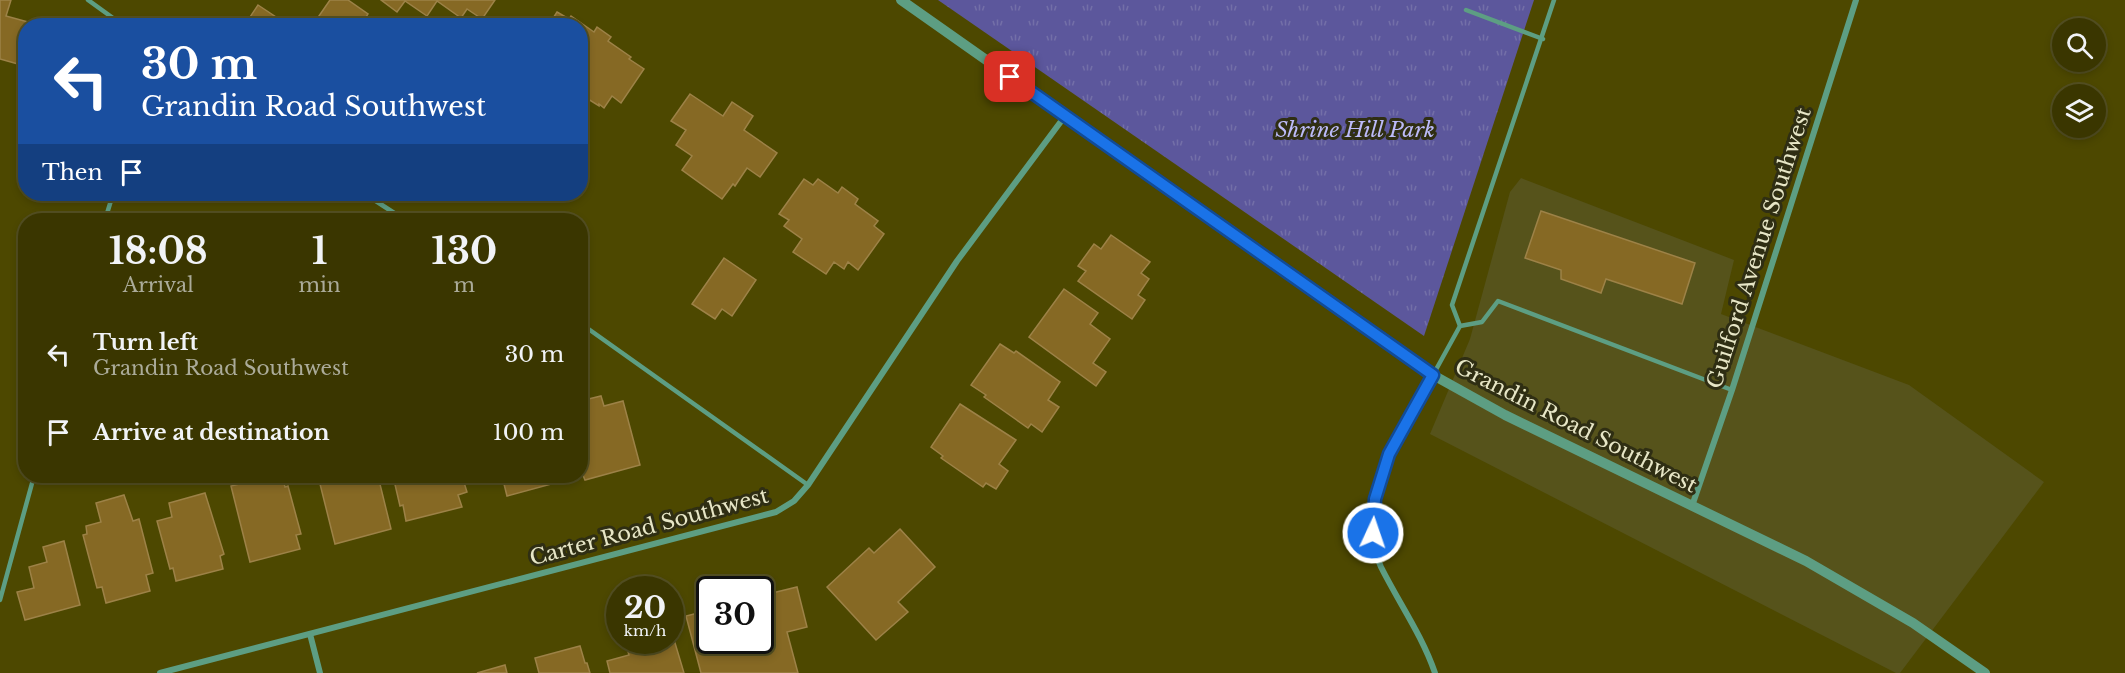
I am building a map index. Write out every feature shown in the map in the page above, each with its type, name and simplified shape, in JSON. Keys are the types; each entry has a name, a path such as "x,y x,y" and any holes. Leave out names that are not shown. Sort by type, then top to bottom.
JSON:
{"street":[{"name":"Grandin Road Southwest","path":"901,0 1433,375 1505,415 1806,561 1913,623 1985,673"},
{"name":"Guilford Avenue Southwest","path":"1692,506 1732,390 1856,0"},
{"name":"Carter Road Southwest","path":"160,673 776,512 794,501 808,485 957,261 1065,116"},
{"path":"1433,375 1389,454 1375,499 1373,533 1380,564 1428,653 1435,673"},
{"path":"310,634 320,673"}],"lane":[{"path":"87,0 113,18"},
{"path":"1433,375 1460,326 1452,305 1543,39 1554,0"},
{"path":"1466,10 1543,39"},
{"path":"376,201 394,213"},
{"path":"1460,326 1482,322 1498,301 1732,390"},
{"path":"588,329 808,485"},
{"path":"0,600 32,483"}],"shaded area":[{"path":"1521,178 1734,260 1721,314 1909,385 2044,482 1900,673 1896,673 1430,434 1470,339 1510,192"}],"green space":[{"name":"Shrine Hill Park","path":"938,0 1534,0 1424,336"}],"building":[{"path":"0,0 11,0 6,16 18,19 18,64 0,59"},
{"path":"330,0 348,0 368,14 365,18 318,18"},
{"path":"381,0 495,0 483,18 467,9 461,18 437,1 427,16 405,1 397,12"},
{"path":"258,5 278,18 249,18"},
{"path":"557,12 567,18 553,18"},
{"path":"597,27 611,37 608,41 644,69 621,103 612,96 604,108 599,104 599,106 588,99 588,28 594,32"},
{"path":"690,94 723,116 732,102 753,116 744,130 777,153 760,177 747,168 735,186 733,184 722,199 682,170 692,156 676,145 686,130 671,121"},
{"path":"804,179 813,185 818,179 838,193 842,187 858,199 855,204 878,221 874,226 884,234 858,270 848,262 844,269 834,262 826,274 793,252 802,239 784,226 789,220 779,214"},
{"path":"1541,211 1695,263 1682,304 1606,279 1601,293 1561,279 1561,270 1525,258"},
{"path":"1111,235 1150,262 1141,273 1149,279 1138,295 1145,300 1132,319 1078,281 1086,271 1078,266 1094,244 1101,249"},
{"path":"724,258 756,280 732,316 722,309 715,319 692,304"},
{"path":"1064,289 1098,313 1090,324 1110,339 1093,363 1106,372 1096,386 1029,337"},
{"path":"1000,344 1014,353 1016,351 1060,382 1048,400 1059,407 1042,432 1031,424 1028,428 971,385"},
{"path":"601,396 604,406 623,401 640,465 588,479 588,399"},
{"path":"960,404 1016,440 999,464 1008,471 996,489 986,483 983,487 941,458 943,456 931,447"},
{"path":"244,483 284,483 285,487 288,486 301,534 296,535 300,549 250,562 231,486"},
{"path":"320,483 380,483 391,529 335,544"},
{"path":"395,483 464,483 467,492 458,495 462,507 406,521 403,505 400,506"},
{"path":"504,483 555,483 507,496"},
{"path":"205,493 224,554 220,556 223,569 176,581 173,568 170,569 157,521 172,517 169,503"},
{"path":"124,495 133,521 139,519 153,573 146,575 150,591 106,603 102,587 97,588 83,535 87,534 86,526 101,522 96,503"},
{"path":"900,529 935,567 898,602 908,612 876,640 827,587 869,548 874,553"},
{"path":"64,541 80,605 25,620 17,592 34,588 29,567 47,562 43,547"},
{"path":"797,587 807,627 787,632 798,673 701,673 696,654 774,654 774,593"},
{"path":"696,614 696,654 686,616"},
{"path":"580,646 590,673 539,673 535,658"},
{"path":"678,654 684,673 610,673 607,661 629,655"},
{"path":"505,665 507,673 477,673"}],"route":[{"path":"1010,77 1433,375 1389,454 1375,499 1373,533"}]}
